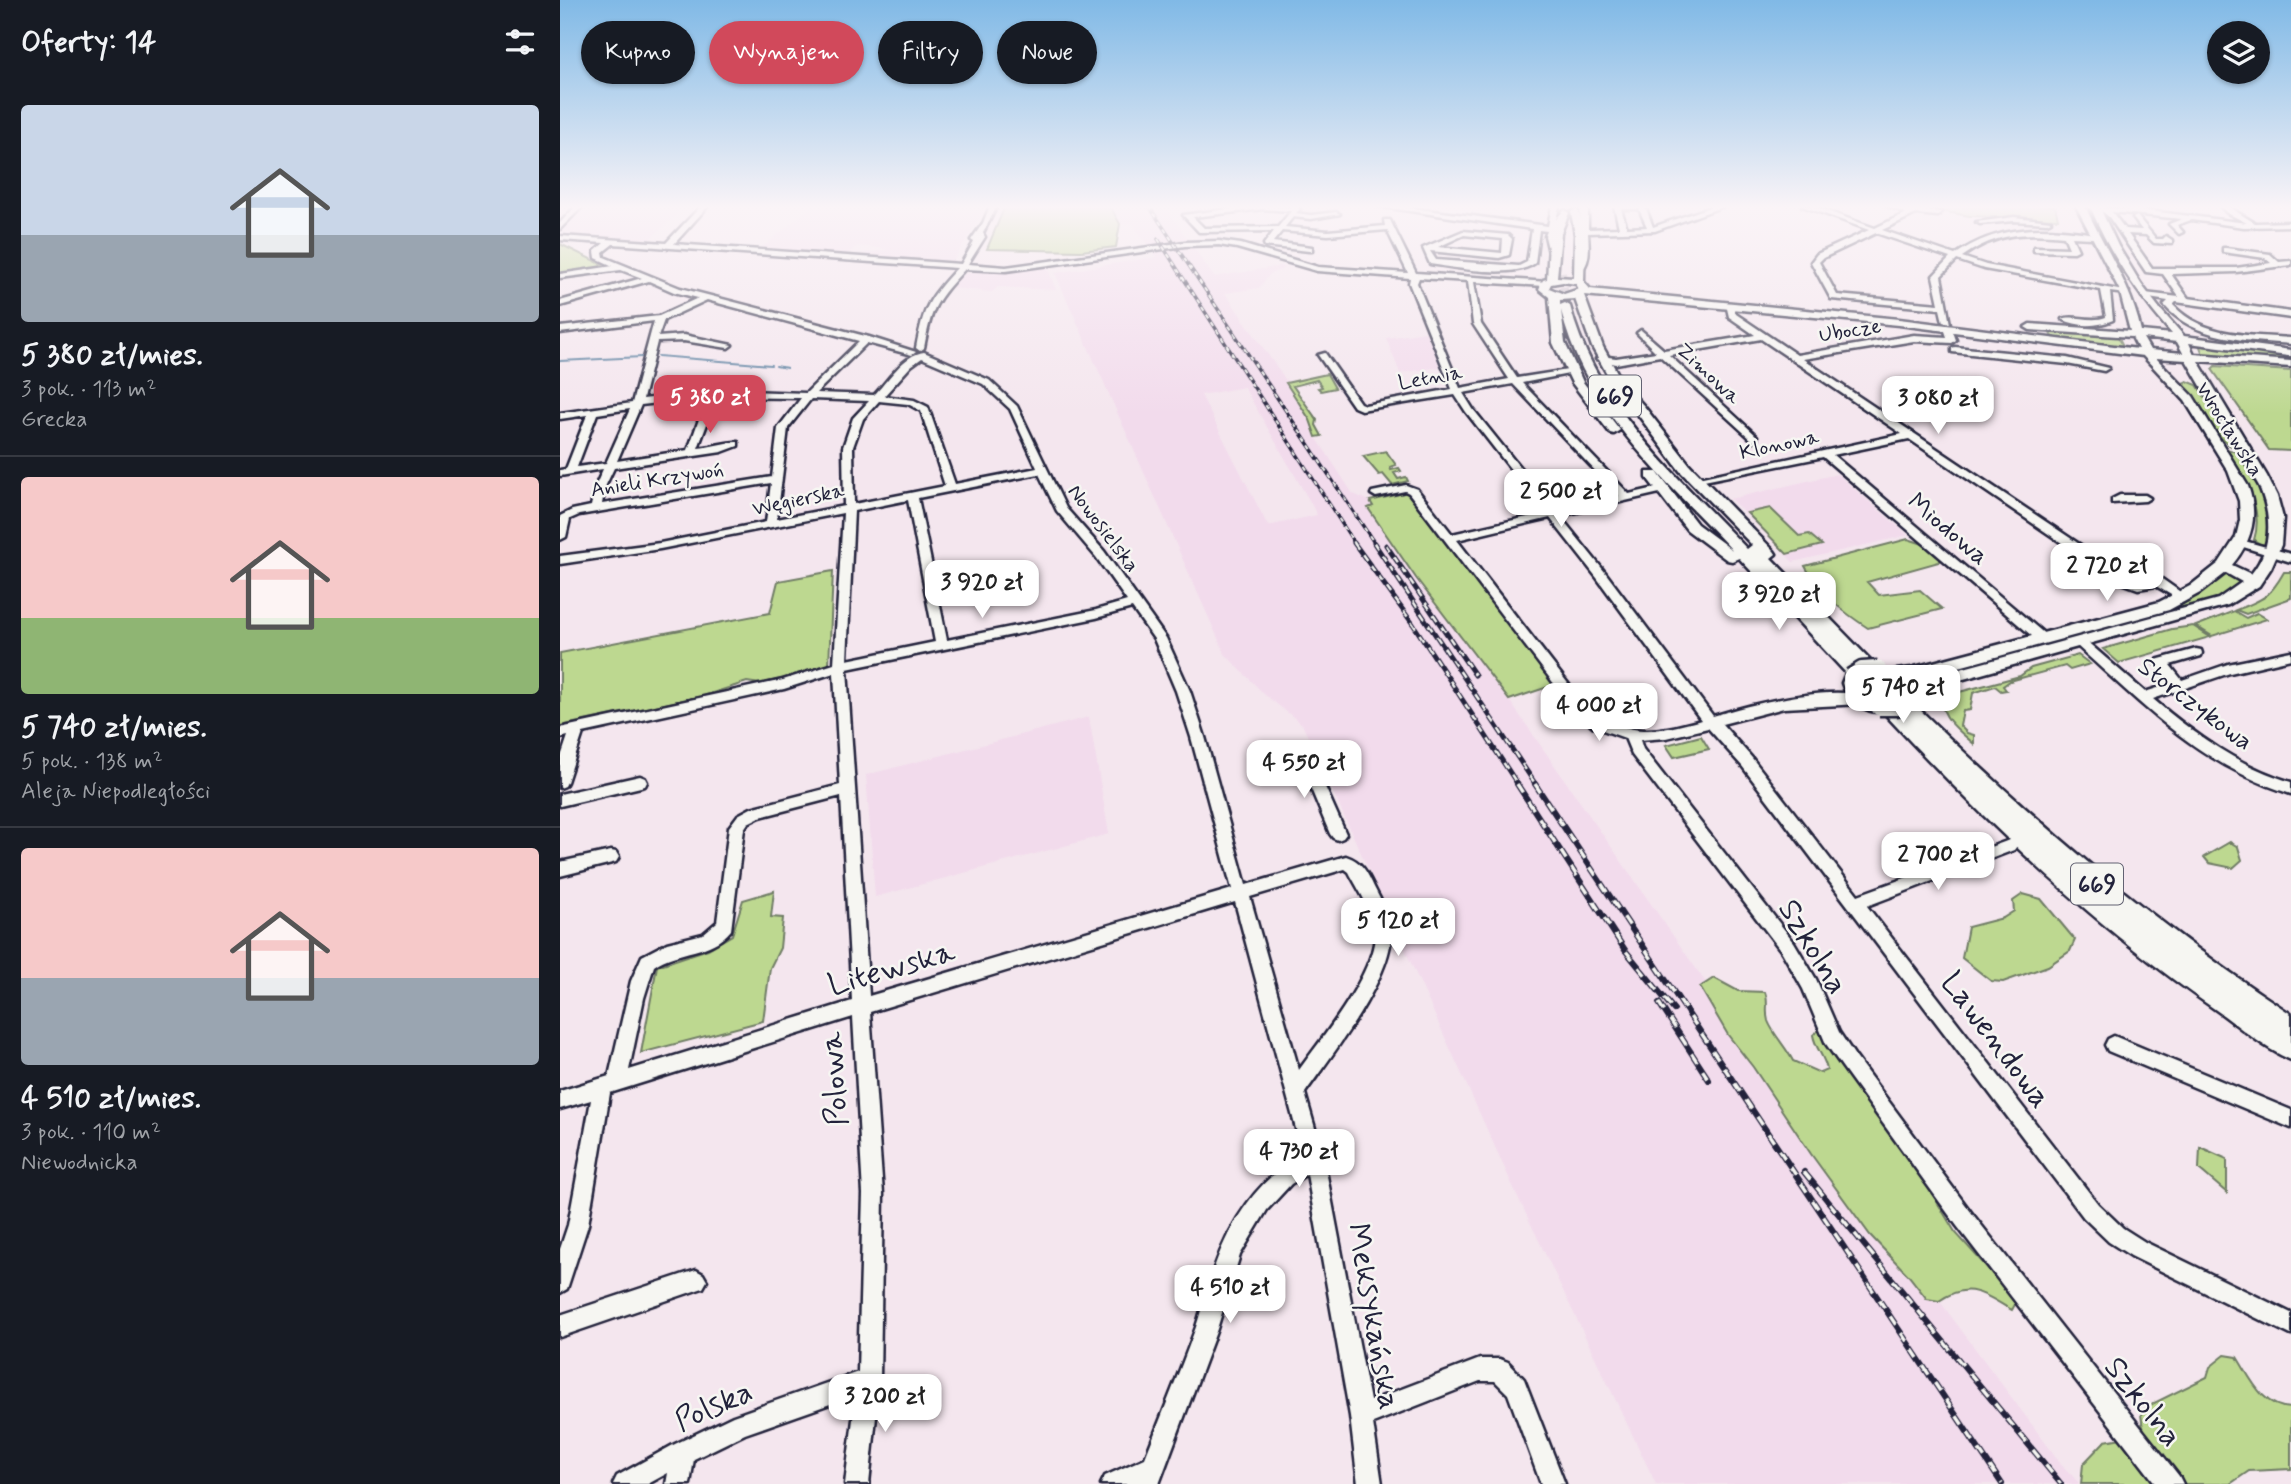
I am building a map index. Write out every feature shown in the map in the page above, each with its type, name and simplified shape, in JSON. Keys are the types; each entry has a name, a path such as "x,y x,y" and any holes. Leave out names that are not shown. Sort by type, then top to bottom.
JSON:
{"main road":[{"path":"1551,275 1549,287 1557,319 1559,343 1588,399 1664,489 1692,527 1735,559"},
{"name":"669","path":"1574,275 1577,348 1595,383 1626,429 2039,836 2170,943 2291,1026"},
{"name":"Wrocławska","path":"2115,275 2131,306 2136,334 2146,353 2189,400 2239,483 2246,501 2247,522 2241,543"},
{"name":"Wrocławska","path":"1861,693 1897,707 1922,685 2223,602 2253,583 2265,569 2276,529 2268,488 2204,385 2181,339 2153,308 2133,275"},
{"path":"1549,287 1575,287 1948,325 2146,353 2291,364"},
{"path":"1549,287 1575,287 1729,306 1899,320"},
{"name":"669","path":"1575,287 1587,348 1605,381 1672,472 1951,773 2021,841 2155,953 2291,1049"},
{"path":"1575,287 1601,359 1672,472 1692,516 2009,846 2154,967 2291,1058"},
{"path":"2125,292 2145,295"},
{"path":"2131,306 2146,310 2153,308"},
{"path":"1557,319 1589,387 1626,429"},
{"path":"1948,325 2136,334 2291,353"},
{"path":"2038,328 2048,331 2052,336 2042,340"},
{"path":"2175,384 2176,380 2184,379 2204,385"},
{"path":"1619,386 1698,481 1886,672 1904,683 1908,696 2003,787 2147,916 2291,1020"},
{"path":"1861,693 1862,670 1911,674 2147,611 2183,598 2222,566 2241,543"},
{"path":"2222,566 2245,575 2253,583"}],"street":[{"name":"Nowosielska","path":"640,275 705,298 921,354 983,380 1009,401 1022,420 1061,509 1100,554 1135,603"},
{"path":"921,354 927,312 938,292 952,275"},
{"path":"1387,275 1414,280 1549,287"},
{"name":"Lawendowa","path":"1412,275 1457,391 1469,410 1554,514 1710,722 1747,762 2091,1211 2116,1235 2138,1249 2291,1324"},
{"path":"1575,287 1579,275"},
{"path":"1821,275 1834,297 1943,307"},
{"path":"1938,275 1954,345"},
{"path":"2025,275 2125,292"},
{"path":"2154,275 2157,281"},
{"path":"2168,275 2180,297"},
{"path":"560,304 649,279"},
{"path":"1414,280 1549,287"},
{"path":"1471,283 1477,324 1515,381 1627,498"},
{"path":"2066,319 2096,324 2110,318 2105,289"},
{"path":"2164,291 2180,297"},
{"path":"2145,295 2180,297 2291,315"},
{"path":"2180,297 2168,305 2176,314 2214,332 2291,341"},
{"path":"560,330 661,318 705,298"},
{"path":"1729,306 1730,314 2126,581 2141,585 2158,582 2183,598"},
{"path":"1874,306 1923,310 1926,306"},
{"path":"596,508 608,466 636,404 657,323 661,318"},
{"name":"Zimowa","path":"1641,333 1753,438"},
{"path":"1601,359 1612,362 1762,336"},
{"path":"653,340 684,338 728,345"},
{"name":"Ubocze","path":"1794,358 1914,338 2104,368"},
{"path":"771,524 783,428 809,395 866,339"},
{"name":"Polowa","path":"857,1484 869,1379 873,1194 840,668 849,507 848,447 858,418 921,354"},
{"name":"Letnia","path":"1322,355 1360,407 1571,370"},
{"path":"692,452 708,408 719,393"},
{"path":"560,416 719,393 876,398 911,402 925,409 951,487"},
{"path":"565,472 593,411"},
{"name":"Klonowa","path":"1698,481 1909,436"},
{"path":"565,472 722,449 734,444"},
{"name":"Miodowa","path":"1825,454 2043,639"},
{"name":"Węgierska","path":"560,560 660,546 1043,470"},
{"name":"Anieli Krzywoń","path":"560,537 565,517 576,512 777,479"},
{"path":"1376,494 1411,489 1579,707 1598,723 1631,735 1658,736 1769,706 1826,701 1861,693"},
{"path":"1450,538 1664,489"},
{"path":"912,495 942,646"},
{"path":"2116,501 2120,498 2145,498"},
{"path":"2241,543 2291,558"},
{"path":"2271,554 2291,566"},
{"path":"560,733 784,684 852,663 1096,614 1135,603"},
{"name":"Meksykańska","path":"1135,603 1160,638 1183,691 1297,1088 1314,1160 1361,1416 1370,1484"},
{"name":"Storczykowa","path":"2080,642 2221,759 2265,780 2291,788"},
{"path":"2179,685 2161,663 2194,651 2221,671"},
{"path":"2145,697 2221,671 2291,655"},
{"path":"560,782 577,730"},
{"name":"Szkolna","path":"1631,735 1637,751 1788,947 1810,985 1832,1038 1849,1062 1964,1219 2171,1484"},
{"path":"1303,753 1338,834"},
{"path":"560,800 640,782"},
{"path":"560,1282 578,1225 610,1085 644,967 660,953 711,940 720,934 726,925 737,827 743,819 756,812 847,789"},
{"path":"1855,903 2009,846"},
{"path":"560,869 611,857"},
{"name":"Litewska","path":"560,1100 1324,866 1346,862 1355,867 1381,924 1383,942 1366,983 1297,1088"},
{"path":"2114,1045 2291,1119"},
{"path":"1112,1484 1151,1475 1211,1315 1226,1264 1244,1227 1264,1197 1290,1173 1314,1160"},
{"path":"560,1326 696,1280"},
{"path":"1361,1416 1480,1370 1500,1370 1516,1387 1553,1484"},
{"name":"Polska","path":"625,1484 741,1424 869,1379"},
{"path":"678,1484 683,1452"}],"shaded area":[{"path":"962,275 1050,275 1056,290 998,287 992,292 951,288"},
{"path":"1056,275 1269,275 1259,288 1225,293 1311,416 1314,434 1353,494 1370,501 1374,506 1368,508 1416,578 1509,700 1759,1059 2062,1465 2080,1484 1656,1484 1516,1193 1302,724 1264,694 1225,654","holes":["1244,387 1317,515 1268,526 1201,395"]},
{"path":"1426,332 1440,367 1400,373 1386,338"},
{"path":"1837,474 1908,535 1793,562 1730,499"},
{"path":"1089,717 1109,834 875,897 866,775"}],"green space":[{"path":"2049,331 2117,334 2124,348 2053,339"},
{"path":"2199,344 2291,356 2291,361 2204,357"},
{"path":"2215,366 2291,371 2291,451 2269,450 2212,369"},
{"path":"1327,374 1335,388 1321,391 1318,388 1322,387 1317,380 1293,386 1317,420 1316,425 1322,436 1316,437 1310,420 1286,383"},
{"path":"2187,381 2197,385 2241,451 2232,447 2216,432 2181,384"},
{"path":"2224,448 2244,455 2271,506 2268,545 2254,540 2257,527 2254,503"},
{"path":"1386,451 1396,465 1390,467 1391,470 1399,468 1401,471 1394,473 1398,479 1406,477 1408,481 1392,485 1383,474 1379,475 1363,456"},
{"path":"1407,493 1554,685 1509,700 1416,578 1368,508 1373,506 1370,501"},
{"path":"1770,508 1799,536 1809,534 1822,545 1787,554 1747,513"},
{"path":"1908,539 1923,544 1941,559 1939,562 1867,582 1879,595 1920,590 1942,609 1868,628 1832,601 1817,585 1805,566"},
{"path":"833,571 829,665 823,669 760,684 747,682 703,696 560,726 560,653 770,613 778,581"},
{"path":"2225,571 2244,581 2232,592 2210,602 2069,641 2064,637 2131,621 2180,604 2199,593"},
{"path":"2284,572 2291,572 2291,598 2246,614 2236,610 2265,597"},
{"path":"2234,611 2246,618 2257,613 2267,619 2212,636 2196,626"},
{"path":"2193,626 2210,637 2119,663 2103,649 2172,629"},
{"path":"2078,655 2090,664 2070,670 2065,666 2010,681 2003,686 2006,690 2001,691 1995,686 1973,693 1970,710 1963,711 1960,726 1967,733 1974,735 1974,744 1952,724 1944,712 1943,699 1948,695 2020,676 2031,668"},
{"path":"1701,736 1709,749 1674,757 1666,745"},
{"path":"2230,842 2238,847 2242,860 2233,868 2209,863 2204,857"},
{"path":"774,891 771,917 783,918 780,948 770,968 763,1021 641,1053 657,966 708,949 732,935 743,900"},
{"path":"2023,894 2041,899 2075,940 2070,951 2048,966 2003,982 1991,981 1962,958 1968,927 2003,918 2014,911 2013,901"},
{"path":"1714,978 1738,991 1765,992 1768,1021 1793,1061 1820,1073 1827,1070 1813,1035 1819,1030 1831,1042 1903,1145 1955,1232 2017,1301 2012,1310 1968,1290 1959,1291 1939,1301 1927,1299 1870,1235 1728,1035 1700,987"},
{"path":"2200,1147 2227,1159 2227,1193 2199,1169"},
{"path":"2225,1355 2237,1357 2258,1390 2272,1403 2291,1408 2291,1469 2249,1471 2230,1484 2180,1484 2149,1444 2141,1414 2148,1406 2207,1377 2210,1367"},
{"path":"2127,1437 2163,1484 2081,1484 2083,1464 2105,1441"}],"waterway":[{"path":"658,356 771,365"},
{"path":"560,361 642,357"},
{"path":"776,366 787,368"}],"tunnel":[{"path":"1561,275 1565,306"}],"railway":[{"path":"1181,275 1355,544"},
{"path":"1195,275 1375,544"},
{"path":"1354,543 1413,624 1518,785"},
{"path":"1374,543 1536,785"},
{"path":"1386,545 1475,675"},
{"path":"1517,784 1625,950 1674,1010"},
{"path":"1535,784 2002,1484"},
{"path":"1659,1003 1709,1080"},
{"path":"1804,1172 2061,1484"}]}
